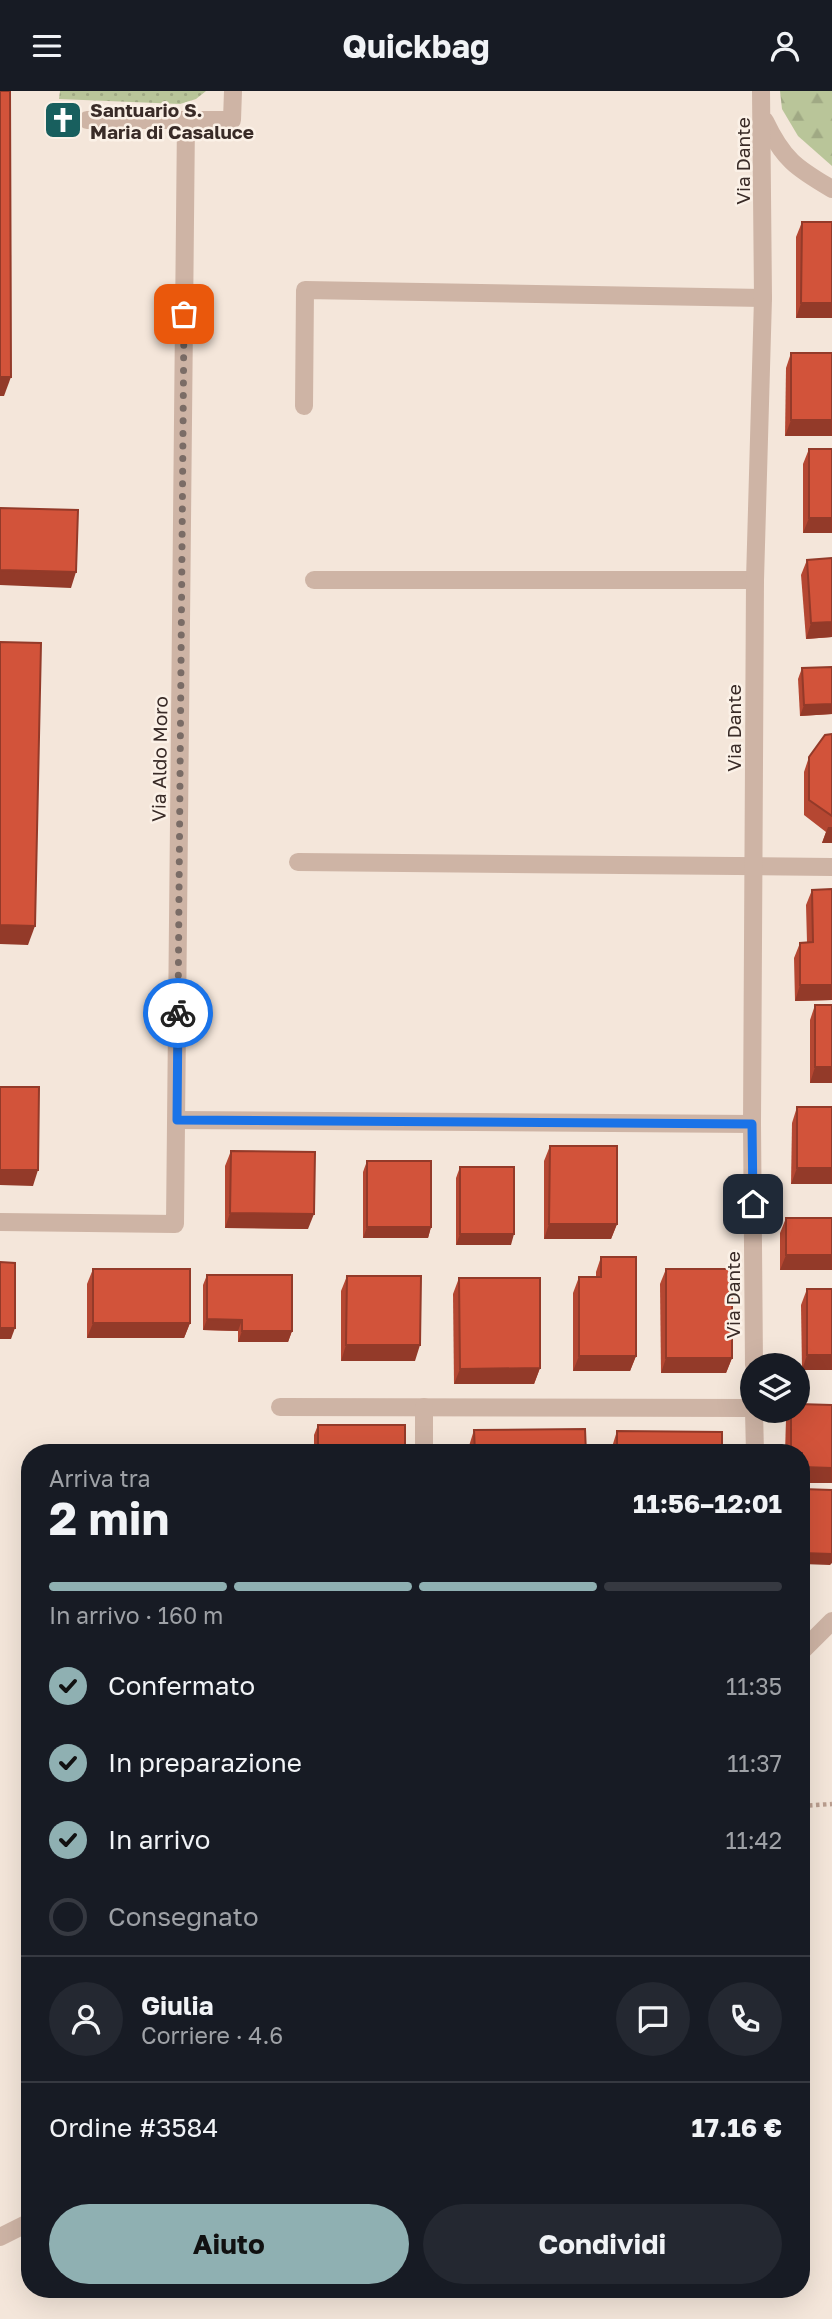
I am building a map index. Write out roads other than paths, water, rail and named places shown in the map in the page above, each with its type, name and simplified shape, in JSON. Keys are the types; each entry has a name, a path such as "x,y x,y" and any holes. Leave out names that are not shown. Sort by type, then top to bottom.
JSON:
{"street":[{"path":"88,120 232,120 233,91"},
{"name":"Via Dante","path":"754,1353 752,1124 755,580 763,298 761,91"},
{"path":"763,117 777,146 796,166 832,189"},
{"name":"Via Aldo Moro","path":"0,1222 175,1224 186,120"},
{"path":"304,406 305,290 763,298"},
{"path":"314,580 755,580"},
{"path":"298,862 832,867"},
{"path":"177,1120 752,1124"},
{"path":"280,1407 740,1409"},
{"path":"424,1408 424,1444"},
{"path":"754,1423 755,1444"},
{"path":"810,1643 832,1621"},
{"path":"0,2237 21,2226"}],"place":[{"name":"Santuario S. Maria di Casaluce","path":"63,120"}]}
